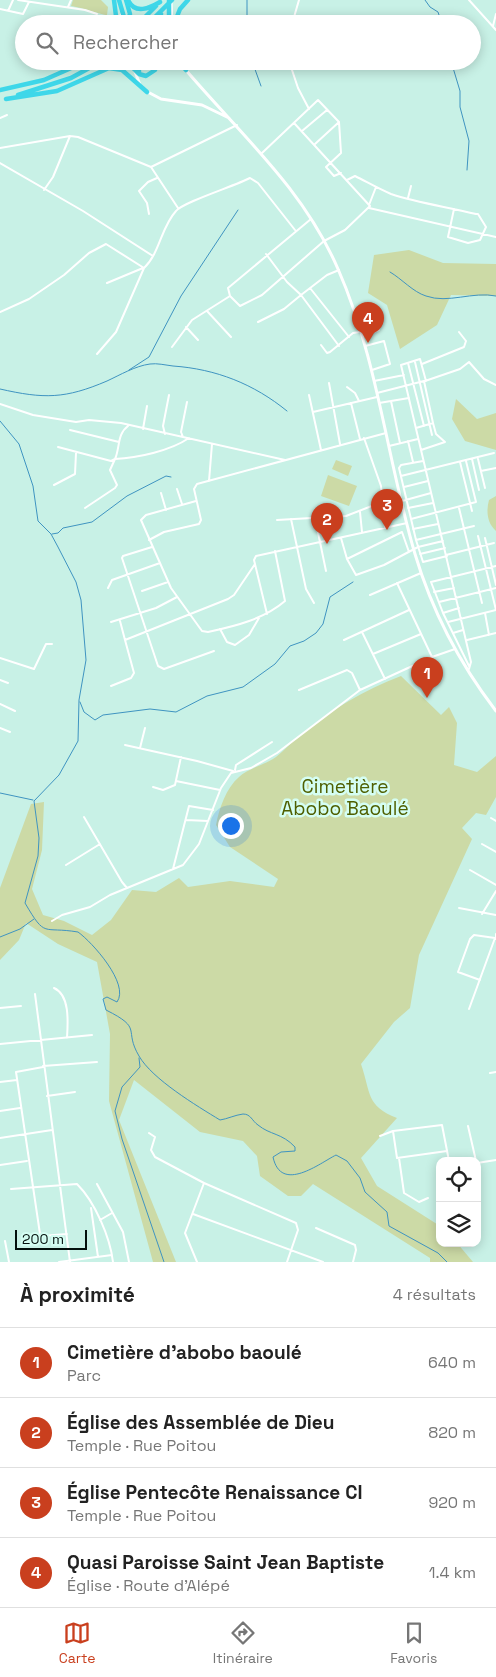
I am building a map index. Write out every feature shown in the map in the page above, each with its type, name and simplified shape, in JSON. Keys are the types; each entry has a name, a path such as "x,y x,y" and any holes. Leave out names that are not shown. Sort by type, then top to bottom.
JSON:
{"highway":[{"path":"117,0 122,15"},
{"path":"117,0 117,15"},
{"path":"127,0 136,8 144,10 161,1"},
{"path":"127,0 130,15"},
{"path":"177,15 188,0"},
{"path":"147,15 161,1"},
{"path":"170,1 172,15"},
{"path":"157,15 170,1"},
{"path":"161,15 170,1"},
{"path":"60,74 66,70"},
{"path":"0,90 60,74 68,70"},
{"path":"6,99 72,78 86,70"},
{"path":"0,100 57,91 104,70"},
{"path":"122,70 147,92"},
{"path":"135,70 139,74 146,76 155,70"},
{"path":"139,70 146,73 151,70"}],"main road":[{"path":"134,70 140,85 147,92 161,99 212,109 238,125"},
{"path":"186,70 238,125 293,190 339,270 362,331 407,523 421,573 454,649 467,671 496,710"}],"street":[{"path":"8,11 13,0"},
{"path":"18,0 97,14"},
{"path":"68,8 71,0"},
{"path":"295,15 299,0"},
{"path":"469,0 496,30"},
{"path":"0,9 23,14 31,1"},
{"path":"493,26 496,14"},
{"path":"293,70 298,88 309,109"},
{"path":"262,153 318,100 338,122 341,150 339,156 326,168 334,176 341,173"},
{"path":"302,131 328,109"},
{"path":"0,118 8,115"},
{"path":"315,144 338,122"},
{"path":"294,123 332,162 369,206 496,237"},
{"path":"151,167 238,125"},
{"path":"44,190 53,176 70,136"},
{"path":"0,148 70,136 78,137 151,167 178,208"},
{"path":"0,163 83,211 153,256"},
{"path":"348,180 356,176 376,187 408,198 454,209 479,215 486,225 484,235 480,240 474,242 448,238 454,209"},
{"path":"148,214 146,203 139,191 148,182 157,178"},
{"path":"97,354 116,332 144,268 153,256 170,218 178,208 251,178 296,230"},
{"path":"408,198 411,186"},
{"path":"311,219 266,254 230,286 227,292 240,306 262,295 324,241 338,235 369,206 376,187"},
{"path":"0,312 29,299 64,275 89,253 106,244 144,268"},
{"path":"266,254 301,295 339,346"},
{"path":"107,283 144,268"},
{"path":"258,322 284,309 327,275 339,270"},
{"path":"310,288 349,337"},
{"path":"172,347 192,320 230,296"},
{"path":"207,311 230,337"},
{"path":"368,334 366,328 379,323"},
{"path":"186,327 198,340"},
{"path":"363,336 379,330"},
{"path":"321,345 327,353 349,337 362,331"},
{"path":"422,364 464,347 466,342 459,332"},
{"path":"366,346 384,341 390,364 371,370"},
{"path":"421,450 446,442 436,434 420,359 402,365 406,386 421,450 424,460 426,471 429,481 431,492 434,502 444,548 459,608 471,662 467,671"},
{"path":"414,361 432,435"},
{"path":"313,412 420,383 462,368 469,362 484,379 496,384"},
{"path":"408,363 424,426"},
{"path":"374,381 404,375"},
{"path":"328,383 340,444"},
{"path":"346,388 352,389 359,401"},
{"path":"165,434 163,426 169,395"},
{"path":"309,395 321,450"},
{"path":"379,404 409,398"},
{"path":"391,401 400,443"},
{"path":"183,437 181,432 187,402"},
{"path":"351,403 360,439"},
{"path":"0,404 33,415 76,422 89,420 128,426 284,460"},
{"path":"142,429 147,406"},
{"path":"416,428 433,424"},
{"path":"85,508 115,488 117,484 110,470 118,452 119,442 128,426"},
{"path":"70,430 119,442"},
{"path":"149,540 164,532 199,524 201,520 194,486 340,444 386,433"},
{"path":"58,447 106,460 176,447 189,438"},
{"path":"364,438 381,486 385,528"},
{"path":"389,446 419,439"},
{"path":"408,441 413,462"},
{"path":"209,481 212,444"},
{"path":"54,485 75,474 76,453"},
{"path":"401,476 494,453"},
{"path":"478,458 485,488"},
{"path":"472,459 479,490"},
{"path":"424,460 400,466 413,529 423,562 494,543"},
{"path":"411,519 476,501 466,461"},
{"path":"460,462 472,510"},
{"path":"481,471 496,468"},
{"path":"404,487 429,481"},
{"path":"177,490 182,504"},
{"path":"277,520 346,516 382,502 402,500 431,492"},
{"path":"161,493 166,510"},
{"path":"196,501 142,517 142,523 168,582 202,631 208,632 259,618 285,601 286,596 275,551"},
{"path":"408,508 434,502"},
{"path":"459,507 482,603"},
{"path":"360,512 362,532"},
{"path":"315,518 326,571"},
{"path":"291,519 306,589 314,603"},
{"path":"266,614 255,564 256,556 407,523"},
{"path":"413,529 439,524"},
{"path":"416,540 474,526"},
{"path":"347,559 402,532 409,552"},
{"path":"448,622 496,610 478,536"},
{"path":"341,538 347,559 356,575 384,565 418,547 443,541"},
{"path":"439,602 491,589 496,586 484,538"},
{"path":"152,547 122,557 160,668 214,651"},
{"path":"420,554 444,548"},
{"path":"108,588 110,581 160,563"},
{"path":"125,640 234,595 255,564"},
{"path":"470,667 443,613 434,592 432,580 496,566"},
{"path":"370,595 421,573"},
{"path":"142,591 168,582"},
{"path":"397,583 432,657"},
{"path":"434,592 454,588"},
{"path":"111,622 156,608 177,597"},
{"path":"443,613 459,608"},
{"path":"344,640 409,610"},
{"path":"485,613 489,635"},
{"path":"220,629 227,642 236,645 249,635 259,618"},
{"path":"111,686 131,678 134,672 120,620"},
{"path":"453,633 464,630"},
{"path":"362,632 385,679"},
{"path":"466,640 496,633"},
{"path":"373,654 421,634"},
{"path":"0,658 34,669 46,644 52,644"},
{"path":"125,745 234,771 251,768 277,753 360,690 454,649"},
{"path":"299,690 347,670 352,673 360,690"},
{"path":"0,680 8,683"},
{"path":"0,704 15,711"},
{"path":"0,728 10,732"},
{"path":"140,748 145,728"},
{"path":"52,920 90,907 110,895 173,870 187,861 199,844 220,790 234,771 236,765 272,742"},
{"path":"153,787 167,790 175,785 181,757"},
{"path":"176,781 220,790"},
{"path":"173,870 189,806 213,810"},
{"path":"84,817 128,888"},
{"path":"492,818 496,821"},
{"path":"186,820 208,821"},
{"path":"66,865 100,844"},
{"path":"482,844 496,852"},
{"path":"470,870 496,885"},
{"path":"482,914 496,890"},
{"path":"459,908 496,916"},
{"path":"469,1010 496,934"},
{"path":"480,980 458,973 458,970 472,936 496,938"},
{"path":"54,988 60,991 65,998 68,1038"},
{"path":"35,994 43,1067 70,1261"},
{"path":"0,1008 21,1006"},
{"path":"0,1044 92,1035"},
{"path":"67,1234 40,1236 16,1072 43,1067 97,1062"},
{"path":"490,1073 496,1072"},
{"path":"0,1082 17,1080"},
{"path":"47,1096 75,1092"},
{"path":"0,1111 20,1108"},
{"path":"380,1136 393,1131 442,1125 448,1157"},
{"path":"468,1126 476,1157"},
{"path":"0,1138 52,1130"},
{"path":"393,1131 404,1192 419,1202 428,1198"},
{"path":"149,1133 155,1137 151,1150 155,1157 204,1183 296,1222 299,1227 287,1262"},
{"path":"399,1158 447,1151"},
{"path":"481,1162 496,1160"},
{"path":"0,1165 28,1161"},
{"path":"196,1262 186,1233 204,1183"},
{"path":"11,1189 32,1189 60,1184 77,1184 100,1220 110,1243 113,1262"},
{"path":"97,1184 127,1242 129,1262"},
{"path":"91,1205 98,1257"},
{"path":"100,1220 112,1213"},
{"path":"193,1214 323,1262"},
{"path":"316,1228 355,1245 356,1250 353,1262"},
{"path":"5,1241 10,1262"},
{"path":"59,1262 112,1255"}],"green space":[{"path":"73,0 101,0 108,7 107,15 71,6"},
{"path":"409,250 443,263 496,264 496,296 451,295 437,325 400,349 387,305 368,293 374,255"},
{"path":"456,399 477,419 496,413 496,450 465,441 452,419"},
{"path":"336,460 352,466 348,476 332,469"},
{"path":"328,475 357,486 349,506 321,496"},
{"path":"496,496 496,531 489,521 488,508 489,500"},
{"name":"Cimetière Abobo Baoulé","path":"401,676 441,715 449,707 457,723 454,765 477,772 496,756 496,797 486,815 476,813 462,828 472,839 419,955 410,1008 394,1022 361,1064 371,1097 375,1103 380,1109 397,1118 361,1158 377,1186 436,1223 436,1247 460,1247 473,1262 430,1262 430,1258 313,1184 301,1196 288,1196 260,1176 257,1156 243,1141 200,1132 134,1080 119,1120 176,1262 153,1262 109,1101 110,1034 97,962 58,944 26,923 19,940 0,960 0,888 31,804 44,802 42,850 32,889 43,915 64,921 92,935 111,920 132,890 156,892 179,878 188,887 230,881 274,887 278,879 230,847 216,825 221,806 230,787 243,774 276,757 298,737 337,708 374,687"}],"waterway":[{"path":"247,0 247,15"},
{"path":"425,0 439,15"},
{"path":"255,70 261,86"},
{"path":"454,70 460,91 460,107 469,141 467,170"},
{"path":"129,370 149,357 181,296 238,210"},
{"path":"390,272 417,292 434,298 443,299 478,295 496,296"},
{"path":"0,389 42,396 54,396 92,387 139,367 158,364 204,370 219,374 261,393 287,411"},
{"path":"0,421 19,444 33,486 38,521 51,534 76,582 81,600 86,660 79,700 78,741 59,775 34,801 39,838 38,856 25,903 37,922 46,929 78,932 108,964 120,994 117,1002 107,997 103,999 106,1010 118,1016 129,1026 132,1040 139,1056 145,1065 164,1083 220,1120 246,1114 263,1128 290,1142 295,1147 295,1151 281,1152 273,1157 277,1168 284,1173 292,1175 302,1173 336,1155 347,1161 360,1178 365,1192 387,1212 389,1226 438,1253 447,1262"},
{"path":"52,534 58,533 63,528 92,522 127,496 166,476 171,477"},
{"path":"80,702 84,712 95,720 103,715 150,709 176,712 207,696 243,687 275,664 290,646 304,641 316,633 323,624 330,597 353,582"},
{"path":"0,793 33,800"},
{"path":"0,937 20,929 34,919"},
{"path":"139,1058 140,1067 122,1087 115,1111 122,1139 164,1262"}],"place":[{"name":"Quasi Paroisse Saint Jean Baptiste","path":"368,343"},
{"name":"Église Pentecôte Renaissance CI","path":"387,530"},
{"name":"Église des Assemblée de Dieu","path":"327,544"},
{"name":"Cimetière d'abobo baoulé","path":"427,698"}]}
